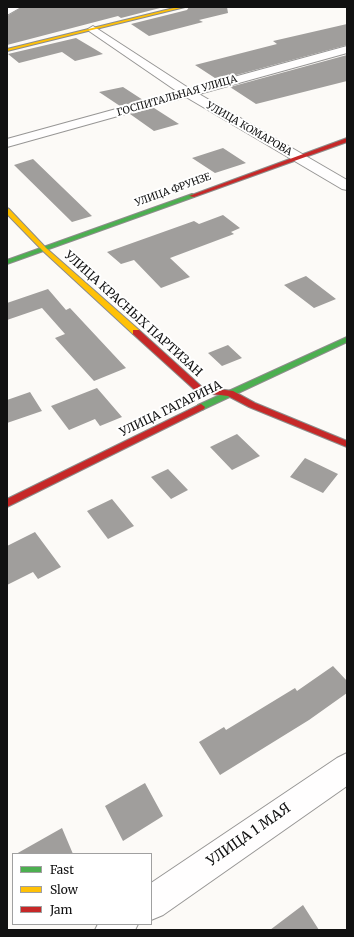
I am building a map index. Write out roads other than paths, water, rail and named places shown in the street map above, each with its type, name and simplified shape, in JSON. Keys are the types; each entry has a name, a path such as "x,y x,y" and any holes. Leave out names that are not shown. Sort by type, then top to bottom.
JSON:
{"street":[{"path":"7,12 16,7"},
{"path":"7,50 183,7"},
{"name":"УЛИЦА КОМАРОВА","path":"93,29 188,93 347,186"},
{"name":"ГОСПИТАЛЬНАЯ УЛИЦА","path":"7,144 347,49"},
{"name":"УЛИЦА ФРУНЗЕ","path":"7,262 347,140"},
{"name":"УЛИЦА КРАСНЫХ ПАРТИЗАН","path":"7,210 44,249 200,390 230,393 252,405 347,444"},
{"name":"УЛИЦА ГАГАРИНА","path":"7,503 230,393 347,339"},
{"name":"УЛИЦА 1 МАЯ","path":"152,902 347,768"}]}
